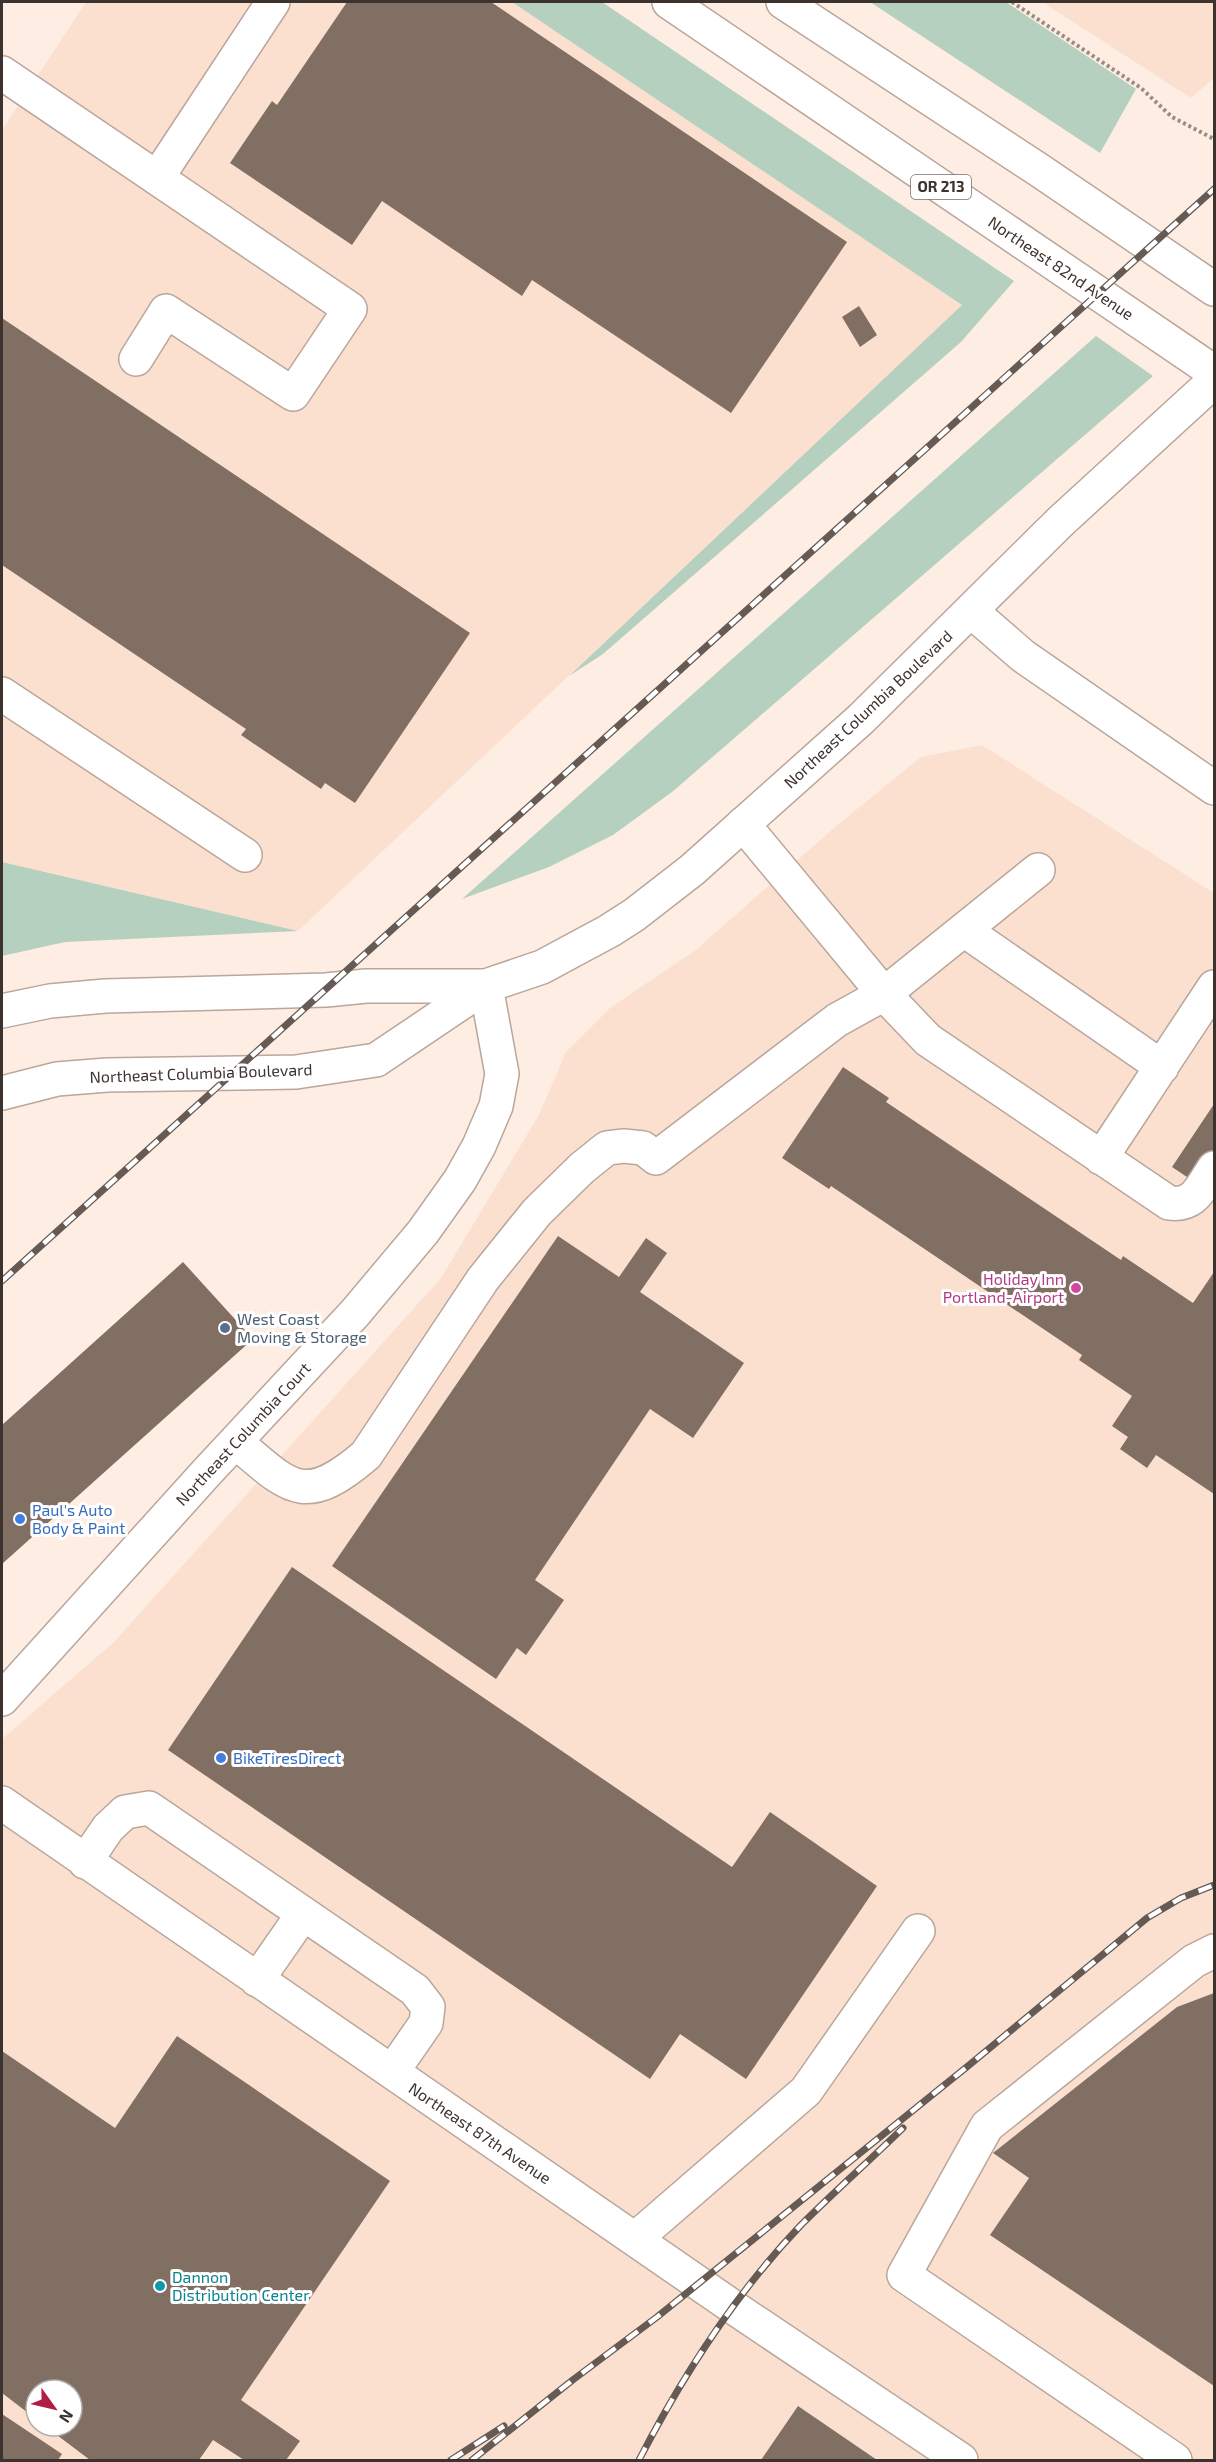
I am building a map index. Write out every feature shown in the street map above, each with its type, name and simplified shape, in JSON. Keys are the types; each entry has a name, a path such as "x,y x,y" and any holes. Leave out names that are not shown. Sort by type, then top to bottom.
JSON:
{"main road":[{"path":"157,178 273,2"},
{"name":"Northeast 82nd Avenue","path":"669,2 1215,372"},
{"path":"783,2 1215,289"},
{"path":"2,73 350,309 293,394 166,311 136,358"},
{"name":"Northeast Columbia Boulevard","path":"2,1093 57,1079 107,1075 296,1072 376,1060 486,986 542,967 626,921 692,870 861,719 1060,522 1215,381"},
{"path":"971,611 1023,656 1215,788"},
{"path":"2,694 245,855"},
{"path":"743,824 884,994 928,1040 1160,1199 1178,1205 1187,1203 1195,1196 1215,1168"},
{"path":"236,1442 274,1475 290,1485 311,1487 331,1481 347,1472 366,1455 498,1259 537,1212 582,1168 607,1148 624,1146 643,1149 656,1158 837,1020 884,994 1038,870"},
{"path":"964,930 1162,1067"},
{"name":"Northeast Columbia Boulevard","path":"2,1011 50,1001 105,996 326,990 366,986 486,986"},
{"name":"Northeast Columbia Court","path":"2,1699 356,1313 423,1232 460,1180 479,1146 496,1106 502,1074 486,986"},
{"path":"1101,1158 1215,987"},
{"name":"Northeast 87th Avenue","path":"2,1803 635,2239 961,2460"},
{"path":"85,1862 108,1828 125,1812 149,1808 415,1990 428,2007 426,2023 392,2072"},
{"path":"257,1980 303,1914"},
{"path":"635,2239 806,2091 918,1931"},
{"path":"1174,2460 904,2275 987,2126 1194,1961 1215,1951"}],"path":[{"path":"1012,2 1141,88 1172,117 1215,139"}],"shaded area":[{"path":"86,2 512,2 962,305 298,931 2,862 2,130"},
{"path":"1042,2 1214,2 1214,78 1191,98"},
{"path":"982,745 1214,893 1214,2460 2,2460 2,1739 114,1642 441,1278 539,1115 566,1052 610,1008 697,949 835,827 921,757"}],"green space":[{"path":"512,2 602,2 1014,281 961,342 603,654 569,676 962,305"},
{"path":"870,2 1006,2 1136,89 1100,153"},
{"path":"1096,336 1153,376 672,792 613,835 549,867 462,899"},
{"path":"2,862 298,931 65,942 2,956"}],"building":[{"path":"347,2 491,2 847,242 731,413 532,280 522,296 382,201 352,245 230,163 272,101 277,105"},
{"path":"859,306 877,335 860,347 842,317"},
{"path":"2,318 470,633 355,803 325,783 321,789 241,735 246,729 2,565"},
{"name":"Holiday Inn Portland-Airport","path":"843,1067 889,1098 886,1102 1121,1260 1123,1256 1193,1303 1214,1272 1214,1494 1156,1455 1147,1468 1120,1449 1128,1437 1112,1426 1132,1396 1079,1360 1082,1355 831,1186 829,1189 782,1158"},
{"path":"1214,1104 1214,1195 1172,1167"},
{"path":"558,1236 619,1277 646,1238 667,1253 640,1292 744,1363 693,1438 650,1409 535,1580 564,1600 526,1655 517,1648 496,1679 332,1566"},
{"path":"183,1262 253,1339 2,1564 2,1425"},
{"path":"292,1567 732,1867 770,1812 877,1886 746,2079 680,2034 650,2079 168,1750"},
{"path":"1214,1993 1214,2386 990,2235 1029,2178 993,2153 1177,2007"},
{"name":"Dannon Distribution Center","path":"177,2036 390,2181 241,2400 300,2441 286,2460 244,2460 213,2440 199,2460 90,2460 61,2438 84,2438 84,2378 24,2378 24,2410 2,2393 2,2051 115,2128"},
{"path":"798,2406 877,2460 761,2460"},
{"path":"2,2414 24,2429 24,2438 38,2438 62,2454 58,2460 2,2460"}],"railway":[{"path":"2,1281 1214,189"},
{"path":"472,2460 657,2317 1147,1918 1181,1898 1214,1885"},
{"path":"639,2460 673,2398 711,2337 754,2279 801,2225 903,2128"},
{"path":"451,2460 504,2426"}],"place":[{"name":"Holiday Inn Portland-Airport","path":"1076,1288"},
{"name":"West Coast Moving & Storage","path":"225,1328"},
{"name":"Paul's Auto Body & Paint","path":"20,1519"},
{"name":"BikeTiresDirect","path":"221,1758"},
{"name":"Dannon Distribution Center","path":"160,2286"}]}
